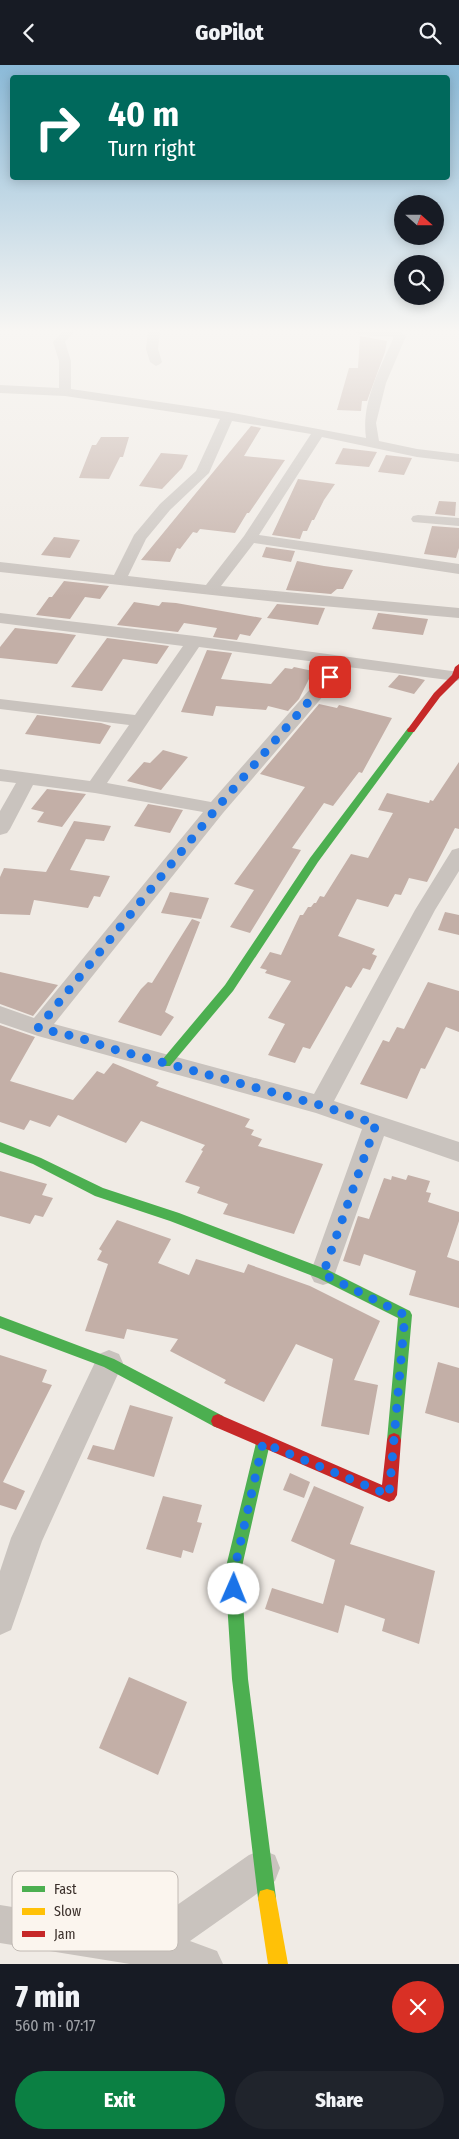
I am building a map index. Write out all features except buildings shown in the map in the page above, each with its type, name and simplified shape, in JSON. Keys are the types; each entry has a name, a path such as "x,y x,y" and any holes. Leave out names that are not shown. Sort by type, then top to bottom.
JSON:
{"street":[{"path":"119,580 139,538 165,507 202,473 226,420"},
{"path":"249,420 452,457 459,464"},
{"path":"371,420 373,443"},
{"path":"210,590 250,538 319,432"},
{"path":"418,519 459,523"},
{"path":"250,538 459,569"},
{"path":"0,567 210,590 459,613"},
{"path":"0,618 195,641 342,662 458,671"},
{"path":"95,787 195,641"},
{"path":"38,1028 216,809 342,662"},
{"path":"166,1063 228,988 320,852 437,695 458,671"},
{"path":"0,704 141,721"},
{"path":"0,775 95,787 216,809"},
{"path":"0,829 27,779"},
{"path":"320,1105 425,910 459,854"},
{"path":"0,1014 38,1028 77,1037 113,1049 320,1105 459,1152"},
{"path":"323,1274 376,1124"},
{"path":"0,1147 37,1161 99,1191 174,1217 323,1274 405,1315 389,1495 263,1443 109,1363 0,1322"},
{"path":"0,1619 28,1538 109,1363"},
{"path":"263,1443 234,1571 240,1679 262,1867 278,1964"},
{"path":"178,1927 262,1867"},
{"path":"158,1951 204,1964"}],"traffic: fast":[{"path":"166,1063 229,988 314,860 411,730"},
{"path":"0,1147 37,1161 99,1192 174,1217 323,1274 405,1315 394,1440"},
{"path":"0,1322 109,1363 218,1421"},
{"path":"263,1443 233,1571 240,1679 267,1898"}],"traffic: slow":[{"path":"267,1898 278,1964"}],"traffic: jam":[{"path":"411,730 437,695 456,676 459,667"},
{"path":"218,1421 389,1495 394,1440"}],"route":[{"path":"234,1589 234,1571 263,1443 389,1495 405,1315 323,1274 376,1124 320,1105 113,1049 77,1037 38,1028 216,809 330,677"}]}
